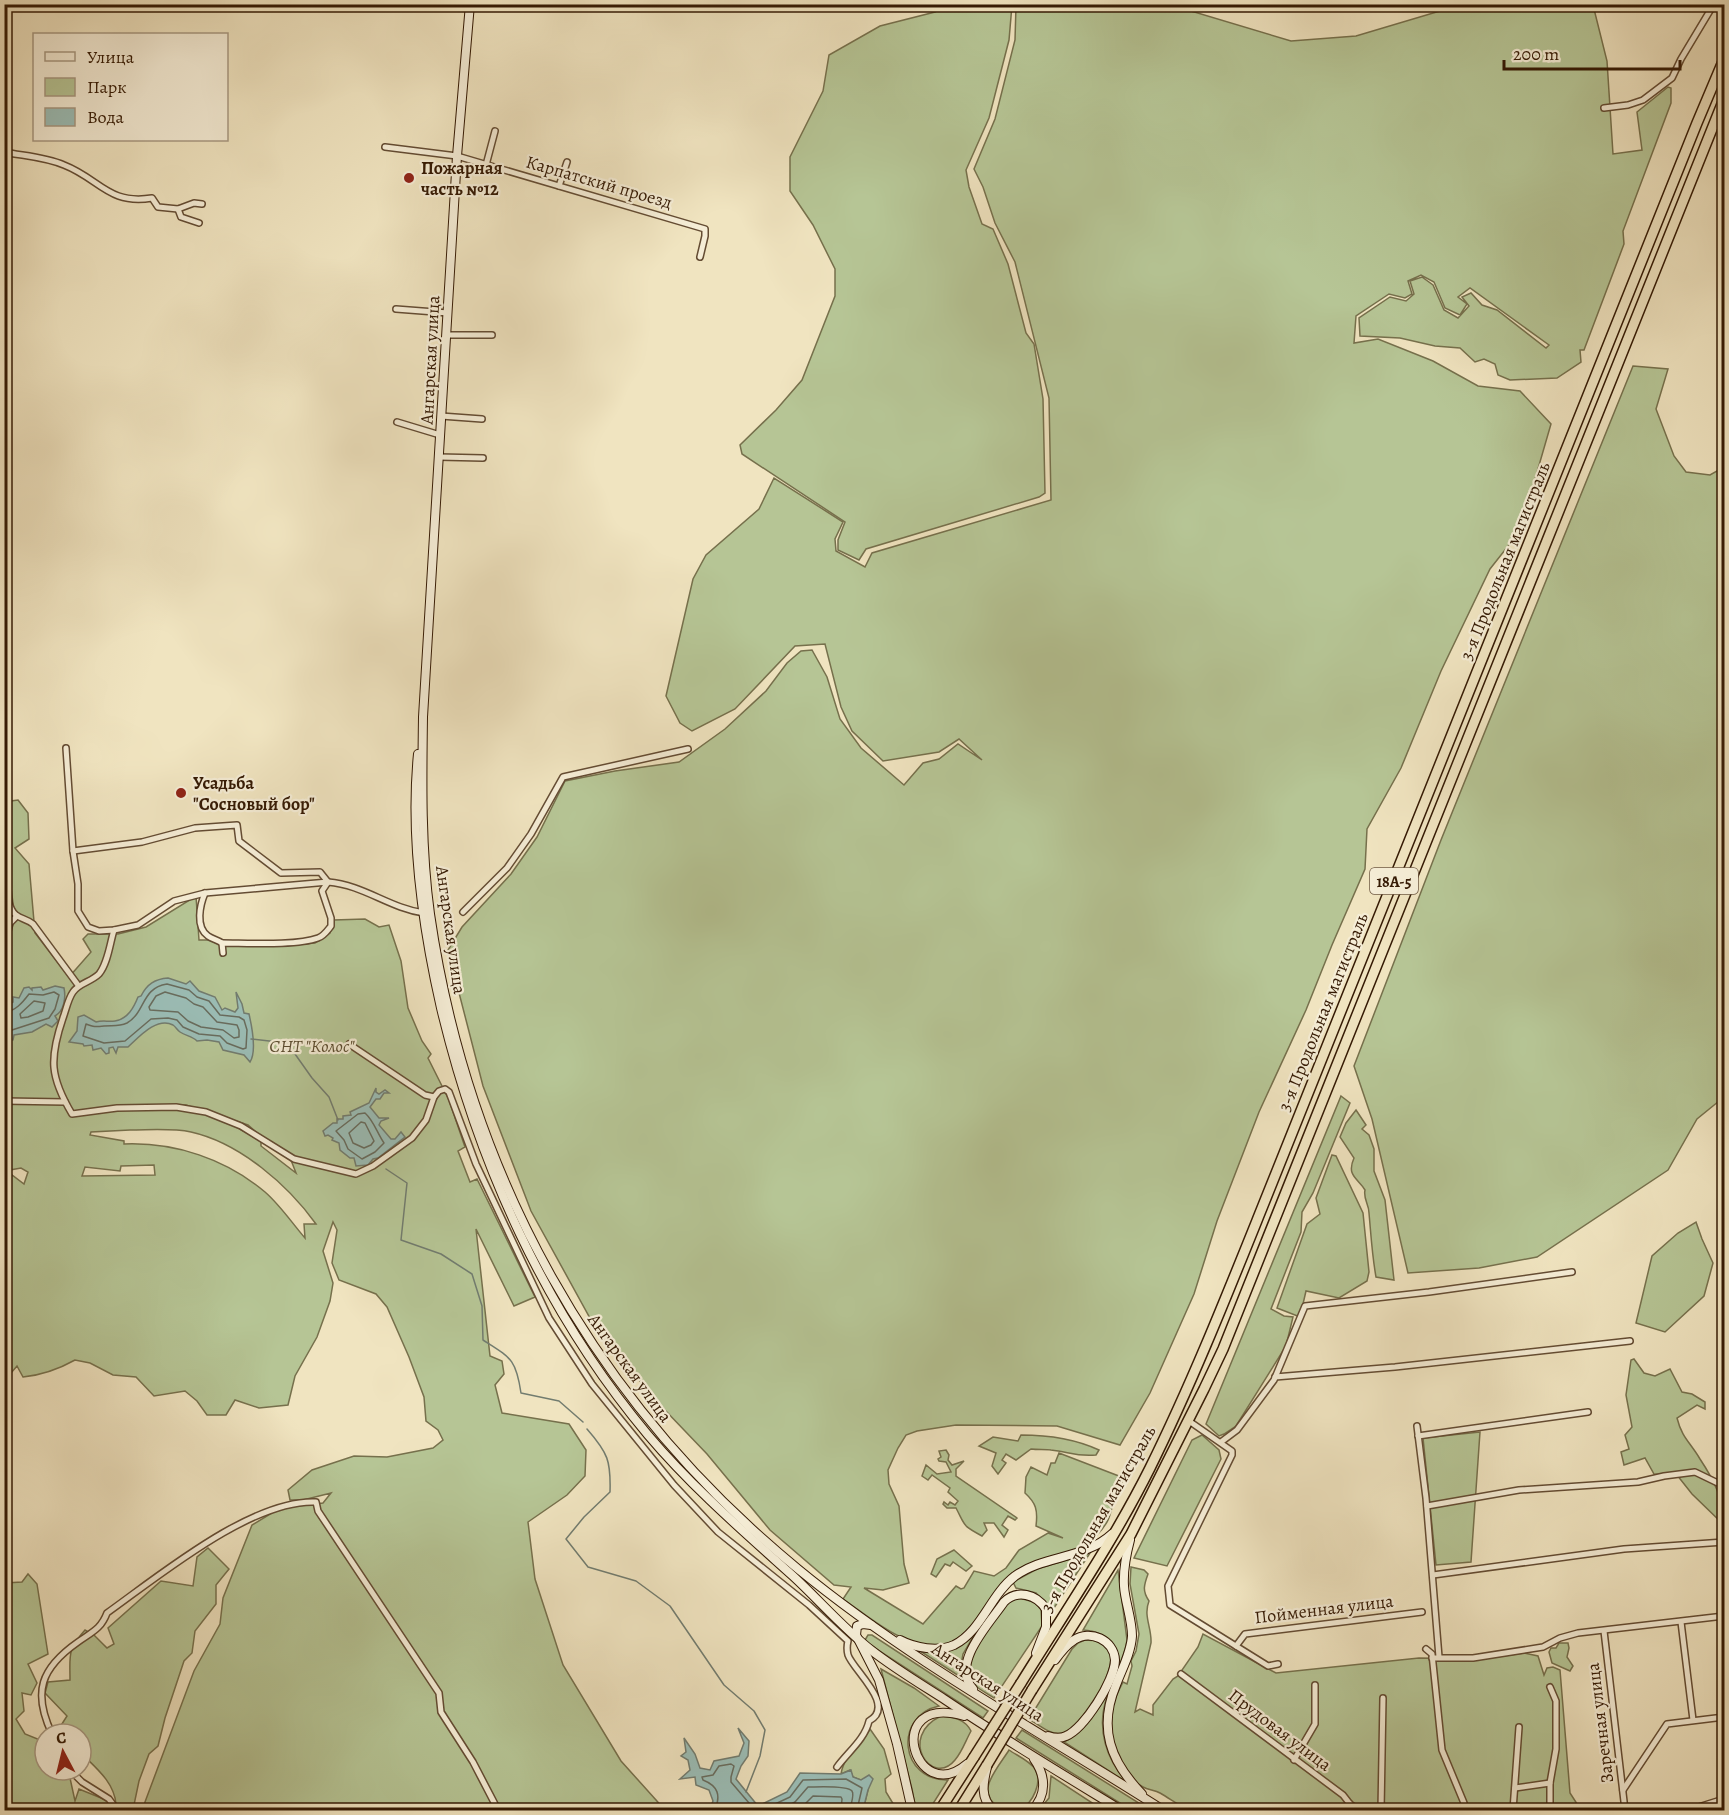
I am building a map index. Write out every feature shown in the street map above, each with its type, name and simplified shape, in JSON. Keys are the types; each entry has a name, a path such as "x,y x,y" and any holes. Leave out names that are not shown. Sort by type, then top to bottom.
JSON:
{"highway":[{"name":"3-я Продольная магистраль","path":"939,1810 1021,1683 1115,1530 1149,1469 1207,1343 1697,123 1725,59"},
{"name":"3-я Продольная магистраль","path":"959,1810 1131,1534 1189,1421 1222,1348 1725,99"}],"main road":[{"name":"Ангарская улица","path":"470,4 457,156 441,416 423,717 422,797 430,911 449,1020 474,1102 526,1229 584,1333 624,1390 661,1436 744,1523 798,1570 871,1625 981,1697 1163,1810"},
{"name":"Ангарская улица","path":"423,717 416,768 416,796 424,914 434,977 466,1102 514,1223 569,1325 626,1408 671,1461 725,1516 792,1576 859,1641 973,1718 1121,1810"},
{"path":"912,1810 900,1754 879,1680 859,1641 856,1633 857,1626 871,1625 903,1642 929,1648 949,1647 968,1635 998,1593 1016,1575 1039,1564 1093,1546 1115,1530"},
{"path":"1131,1534 1125,1562 1124,1585 1132,1636 1124,1668 1110,1699 1107,1717 1108,1736 1112,1753 1119,1766 1152,1803"},
{"path":"981,1697 969,1685 965,1677 967,1660 1004,1602 1013,1595 1019,1594 1038,1600 1043,1604 1047,1613 1042,1640 1021,1683"},
{"path":"1032,1690 1074,1640 1083,1636 1098,1637 1110,1646 1115,1660 1111,1678 1082,1724 1064,1737 1053,1738 1039,1733"},
{"path":"973,1718 950,1712 932,1714 919,1725 913,1743 920,1762 936,1773 950,1774 974,1757"},
{"path":"1032,1755 1043,1776 1044,1785 1040,1802 1032,1810"},
{"path":"987,1765 983,1793 985,1800 993,1810"}],"street":[{"path":"1604,108 1628,105 1643,100 1672,78 1714,4"},
{"path":"486,165 495,131"},
{"name":"Карпатский проезд","path":"386,147 457,156 705,228 700,257"},
{"path":"4,152 61,163 88,177 109,193 125,200 152,198 158,207 178,209 202,204"},
{"path":"559,186 567,162"},
{"path":"178,209 181,217 199,223"},
{"path":"396,309 448,313"},
{"path":"446,335 492,335"},
{"path":"441,416 482,419"},
{"path":"397,422 440,435"},
{"path":"439,457 483,458"},
{"path":"66,748 73,851 78,884 78,911 88,927 99,931 138,925 174,901 205,893 328,882 346,883 402,908 424,914"},
{"path":"463,912 507,868 531,834 562,777 688,749"},
{"path":"4,802 4,832"},
{"path":"73,851 142,842 195,828 237,825 239,842 280,873 320,872 328,882"},
{"path":"4,868 9,902 17,916"},
{"path":"205,893 200,904 200,919 208,936 222,943 296,942 316,939 324,935 332,926 322,891 328,882"},
{"path":"4,947 12,918 17,916 28,919 78,986"},
{"path":"114,930 99,974 78,986 71,993 53,1052 54,1074 72,1114 117,1108 152,1107 176,1107 206,1112 241,1126 294,1160 356,1174 372,1167 412,1138 426,1120 434,1097 439,1091 445,1089 452,1096 476,1164 549,1318 592,1384 667,1477 718,1532 809,1605 848,1641 848,1656 875,1694 878,1712 874,1719 869,1721 863,1738 856,1743 837,1767"},
{"path":"222,943 223,953"},
{"path":"349,1044 425,1095 434,1097"},
{"path":"4,1101 65,1102"},
{"path":"1221,1442 1237,1430 1275,1377 1305,1306 1572,1272"},
{"path":"1275,1377 1395,1367 1630,1341"},
{"path":"1418,1436 1588,1412"},
{"path":"1189,1421 1232,1450 1232,1455 1168,1586 1170,1605 1268,1666 1278,1664"},
{"path":"1417,1425 1433,1575 1435,1658 1442,1750 1465,1810"},
{"path":"1427,1506 1519,1490 1638,1482 1695,1472 1725,1486"},
{"path":"47,1722 43,1714 42,1697 44,1677 67,1650 102,1625 107,1613 207,1542 273,1508 301,1501 316,1502 318,1512 439,1693 441,1712 473,1762 498,1810"},
{"path":"1433,1575 1624,1549 1725,1542"},
{"name":"Пойменная улица","path":"1236,1646 1245,1634 1422,1612"},
{"path":"1435,1658 1473,1658 1543,1647 1560,1638 1578,1634 1725,1616"},
{"path":"1681,1622 1693,1720"},
{"name":"Заречная улица","path":"1604,1631 1625,1810"},
{"path":"1426,1649 1435,1658"},
{"name":"Прудовая улица","path":"1180,1674 1343,1795 1359,1810"},
{"path":"1294,1760 1315,1724 1315,1685"},
{"path":"1550,1688 1556,1701 1556,1749 1550,1810"},
{"path":"1381,1810 1383,1698"},
{"path":"1623,1790 1667,1724 1725,1717"},
{"path":"1513,1810 1520,1727"},
{"path":"82,1782 109,1799 117,1810"},
{"path":"1515,1788 1551,1783"},
{"path":"1689,1810 1725,1798"},
{"path":"1340,1810 1350,1804"}],"green space":[{"path":"1021,4 1171,5 1291,41 1356,36 1460,5 1593,5 1607,61 1613,154 1642,150 1637,112 1668,87 1671,88 1671,103 1623,231 1624,244 1584,350 1580,350 1581,362 1557,378 1510,380 1498,375 1495,364 1484,359 1475,362 1460,348 1435,346 1400,338 1360,336 1359,318 1390,297 1406,301 1414,294 1410,281 1422,277 1433,285 1444,310 1458,318 1469,306 1462,297 1471,293 1482,305 1497,310 1546,348 1549,345 1470,288 1458,297 1467,304 1460,315 1445,308 1434,282 1421,275 1408,281 1412,294 1405,298 1389,294 1356,316 1354,343 1378,339 1433,361 1478,386 1520,391 1551,424 1520,531 1490,569 1441,671 1401,768 1367,829 1365,869 1306,1010 1259,1112 1217,1221 1194,1294 1150,1393 1120,1445 1057,1426 956,1425 906,1435 898,1448 888,1470 889,1484 899,1506 904,1564 909,1583 883,1590 864,1588 923,1624 956,1586 964,1588 974,1571 994,1576 1006,1568 1019,1550 1048,1533 1063,1538 1036,1526 1035,1507 1025,1493 1026,1477 1031,1467 1047,1475 1051,1463 1055,1463 1059,1453 1124,1478 1106,1524 1088,1543 1078,1549 1020,1568 1002,1583 979,1616 962,1635 952,1642 927,1645 889,1631 843,1599 851,1587 834,1585 770,1530 707,1454 662,1407 596,1329 531,1211 483,1086 448,950 462,927 511,874 537,837 565,781 679,762 725,729 766,691 787,663 801,651 812,650 827,677 840,719 861,748 904,785 923,763 939,759 958,744 982,760 959,739 939,752 883,761 852,731 841,707 825,644 795,646 735,709 692,731 680,723 666,696 693,579 706,555 759,509 774,478 843,522 835,539 836,551 865,567 872,553 1051,500 1049,398 1015,262 995,223 983,187 974,169 995,119 1015,40 1016,6"},
{"path":"948,5 1012,5 1009,40 989,118 966,170 969,187 982,224 993,229 1008,264 1026,333 1034,344 1043,399 1045,493 1039,497 866,549 859,560 838,550 838,540 845,522 742,454 740,445 776,410 802,380 835,296 835,269 813,225 790,191 790,157 823,91 829,55 880,26 935,12"},
{"path":"1633,366 1668,369 1656,409 1674,456 1686,472 1710,475 1724,467 1724,1097 1697,1119 1668,1170 1537,1257 1479,1268 1408,1273 1372,1119 1354,1066 1441,840"},
{"name":"СНТ \"Колос\"","path":"18,800 28,813 29,839 15,848 29,864 35,933 69,977 91,952 83,939 88,934 118,934 146,927 196,896 199,940 211,940 224,946 315,943 330,933 334,920 365,919 379,927 389,925 401,961 408,1008 422,1041 431,1054 428,1058 449,1100 465,1147 458,1151 470,1182 477,1179 535,1297 514,1306 476,1229 490,1356 502,1361 504,1374 495,1385 502,1413 569,1424 586,1450 585,1476 567,1495 528,1522 535,1579 563,1665 621,1761 665,1810 142,1810 194,1671 220,1624 223,1598 252,1525 280,1508 323,1503 331,1493 303,1500 290,1500 288,1490 312,1470 354,1456 387,1457 433,1448 443,1440 438,1430 426,1421 424,1397 387,1307 376,1294 339,1280 332,1263 337,1230 333,1222 323,1251 333,1283 330,1301 317,1337 295,1376 288,1405 259,1408 235,1400 226,1415 207,1415 197,1401 185,1391 154,1396 136,1377 113,1375 90,1363 75,1360 50,1371 23,1377 17,1366 5,1380 5,1186 7,1187 12,1175 24,1184 28,1172 21,1168 4,1171 4,952 15,918 8,866 11,801","holes":["173,1105 186,1105 248,1125 271,1145 289,1155 296,1173 261,1146 261,1142 240,1129 208,1115","169,1130 191,1132 209,1138 245,1156 261,1168 292,1195 316,1224 304,1224 305,1238 265,1192 250,1180 217,1162 162,1146 124,1144 124,1141 90,1135 91,1132","154,1165 155,1175 82,1176 85,1167 120,1171 121,1166"]},
{"path":"1341,1096 1350,1103 1313,1193 1302,1212 1301,1232 1271,1309 1284,1316 1293,1317 1286,1346 1236,1426 1219,1436 1206,1424"},
{"path":"1356,1110 1366,1125 1362,1129 1369,1135 1374,1149 1374,1171 1385,1200 1394,1280 1376,1277 1365,1190 1352,1173 1354,1158 1340,1137 1346,1123"},
{"path":"1332,1155 1336,1156 1363,1213 1369,1272 1367,1281 1339,1298 1306,1291 1300,1317 1277,1308 1307,1224 1320,1214 1316,1198"},
{"path":"1696,1222 1713,1263 1704,1296 1665,1332 1636,1323 1652,1256 1678,1233"},
{"path":"1634,1359 1644,1373 1655,1376 1670,1369 1682,1392 1692,1394 1705,1402 1705,1409 1697,1405 1677,1418 1684,1435 1714,1483 1722,1507 1724,1525 1692,1494 1677,1475 1654,1474 1645,1458 1624,1465 1621,1452 1629,1449 1625,1435 1632,1427 1626,1395 1631,1360"},
{"path":"1480,1432 1471,1562 1436,1565 1423,1438"},
{"path":"1021,1435 1060,1438 1099,1450 1096,1455 1078,1455 1031,1449 1016,1460 1006,1454 1002,1460 1006,1463 998,1474 992,1466 996,1453 979,1446 993,1437 1018,1441"},
{"path":"1202,1435 1219,1450 1221,1459 1167,1566 1134,1558 1192,1440"},
{"path":"946,1450 949,1455 948,1460 952,1465 964,1461 956,1469 956,1476 1017,1518 1015,1520 1008,1516 1002,1525 1008,1530 1004,1537 994,1523 984,1523 987,1530 982,1536 968,1527 956,1508 947,1508 943,1504 944,1502 948,1505 950,1502 955,1505 958,1501 948,1492 950,1488 932,1475 928,1480 922,1476 926,1465 937,1474 951,1472 946,1462 938,1459 941,1457 939,1451"},
{"path":"208,1548 229,1569 216,1585 216,1604 195,1631 192,1653 184,1661 158,1746 149,1754 139,1781 134,1805 130,1810 5,1810 5,1583 22,1582 28,1574 37,1584 48,1654 28,1664 37,1683 31,1695 22,1693 24,1711 16,1719 25,1734 33,1737 33,1782 71,1782 75,1801 79,1789 116,1804 108,1782 93,1765 93,1722 63,1722 67,1716 45,1693 48,1682 70,1680 72,1648 85,1630 94,1635 107,1648 114,1644 108,1628 161,1581 193,1586 197,1557"},
{"path":"954,1550 972,1566 966,1571 953,1562 950,1566 945,1564 936,1577 931,1574 937,1559"},
{"path":"1090,1553 1052,1611 1036,1593 1016,1588 1013,1582 1037,1569"},
{"path":"1131,1567 1144,1570 1148,1574 1144,1588 1149,1601 1147,1617 1151,1638 1135,1712 1140,1709 1153,1715 1153,1705 1173,1679 1178,1676 1198,1647 1203,1634 1276,1673 1419,1658 1482,1659 1524,1653 1538,1656 1544,1675 1547,1668 1553,1667 1560,1670 1570,1793 1581,1810 1188,1810 1160,1793 1143,1787 1134,1781 1121,1763 1111,1729 1113,1705 1123,1682 1127,1684 1139,1634 1130,1584"},
{"path":"1118,1570 1127,1640 1123,1655 1116,1674 1118,1659 1112,1644 1100,1634 1083,1630"},
{"path":"1019,1598 1034,1602 1041,1609 1042,1626 994,1698 973,1684 969,1673 970,1663 980,1642 1005,1605"},
{"path":"979,1627 963,1654 959,1676 917,1649 944,1651 958,1645"},
{"path":"868,1635 872,1635 988,1711 983,1718 867,1643 865,1640"},
{"path":"1085,1640 1099,1642 1107,1648 1111,1656 1110,1666 1101,1688 1075,1726 1059,1734 1029,1719 1072,1649"},
{"path":"1559,1643 1568,1643 1567,1657 1573,1666 1570,1671 1552,1663 1549,1652"},
{"path":"881,1669 939,1706 924,1712 914,1722 909,1734 908,1747 912,1760 920,1770 932,1778 948,1780 929,1810 916,1810"},
{"path":"1112,1683 1104,1709 1103,1732 1109,1754 1128,1783 1064,1742 1086,1724"},
{"path":"941,1716 962,1721 971,1731 955,1760 946,1767 937,1768 929,1764 920,1747 921,1736 928,1725"},
{"path":"870,1729 884,1749 891,1774 885,1779 886,1792 897,1810 863,1810 868,1790 861,1780 853,1777 850,1770 841,1774 849,1755"},
{"path":"1022,1730 1150,1810 1131,1810 1016,1738"},
{"path":"1009,1750 1033,1766 1038,1780 1033,1797 1029,1802 1020,1809 1014,1810 1003,1809 993,1803 988,1793 991,1778"},
{"path":"1051,1776 1100,1808 1039,1810 1049,1798"}],"water":[{"path":"168,978 186,984 190,981 199,991 215,997 222,1010 225,1008 235,1012 238,1008 236,992 244,1013 249,1014 250,1019 254,1045 250,1062 244,1055 223,1050 219,1042 197,1041 167,1023 161,1023 148,1029 128,1047 118,1047 116,1053 113,1047 109,1048 109,1053 106,1054 101,1048 93,1050 92,1045 84,1046 69,1042 77,1031 78,1017 84,1015 96,1022 120,1020 130,1012 138,997 149,985"},
{"path":"55,986 64,988 65,992 62,1008 55,1016 58,1021 52,1027 46,1024 32,1032 14,1035 13,1040 5,1042 5,1007 13,1002 13,997 19,998 24,988 29,987 32,990 32,988 41,987 43,990"},
{"path":"376,1088 379,1094 385,1090 389,1093 384,1093 370,1107 379,1118 389,1118 381,1121 379,1125 391,1139 395,1139 401,1132 405,1137 368,1165 356,1166 354,1158 350,1158 340,1150 339,1143 328,1135 325,1136 323,1131 333,1123 337,1123 337,1119 351,1115 350,1112 369,1103"},
{"path":"738,1728 749,1741 748,1756 736,1779 758,1806 787,1792 800,1773 841,1774 851,1770 853,1777 861,1780 869,1775 873,1779 863,1810 709,1810 713,1801 709,1790 696,1785 695,1777 680,1779 690,1770 688,1760 681,1756 686,1752 684,1738 695,1754 700,1768 710,1770 714,1761 739,1756 744,1743"}],"waterway":[{"path":"251,1039 278,1042 295,1054 329,1097 338,1120"},
{"path":"386,1169 407,1183 401,1240 441,1254 472,1274 482,1306 483,1340 511,1361 517,1373 521,1393 559,1401 583,1422"},
{"path":"587,1429 607,1458 610,1492 584,1517 566,1539 588,1567 636,1581 670,1606 724,1685 754,1711 765,1730 760,1756 746,1792"}],"place":[{"name":"Пожарная часть №12","path":"409,178"},
{"name":"Усадьба \"Сосновый бор\"","path":"181,793"}]}
